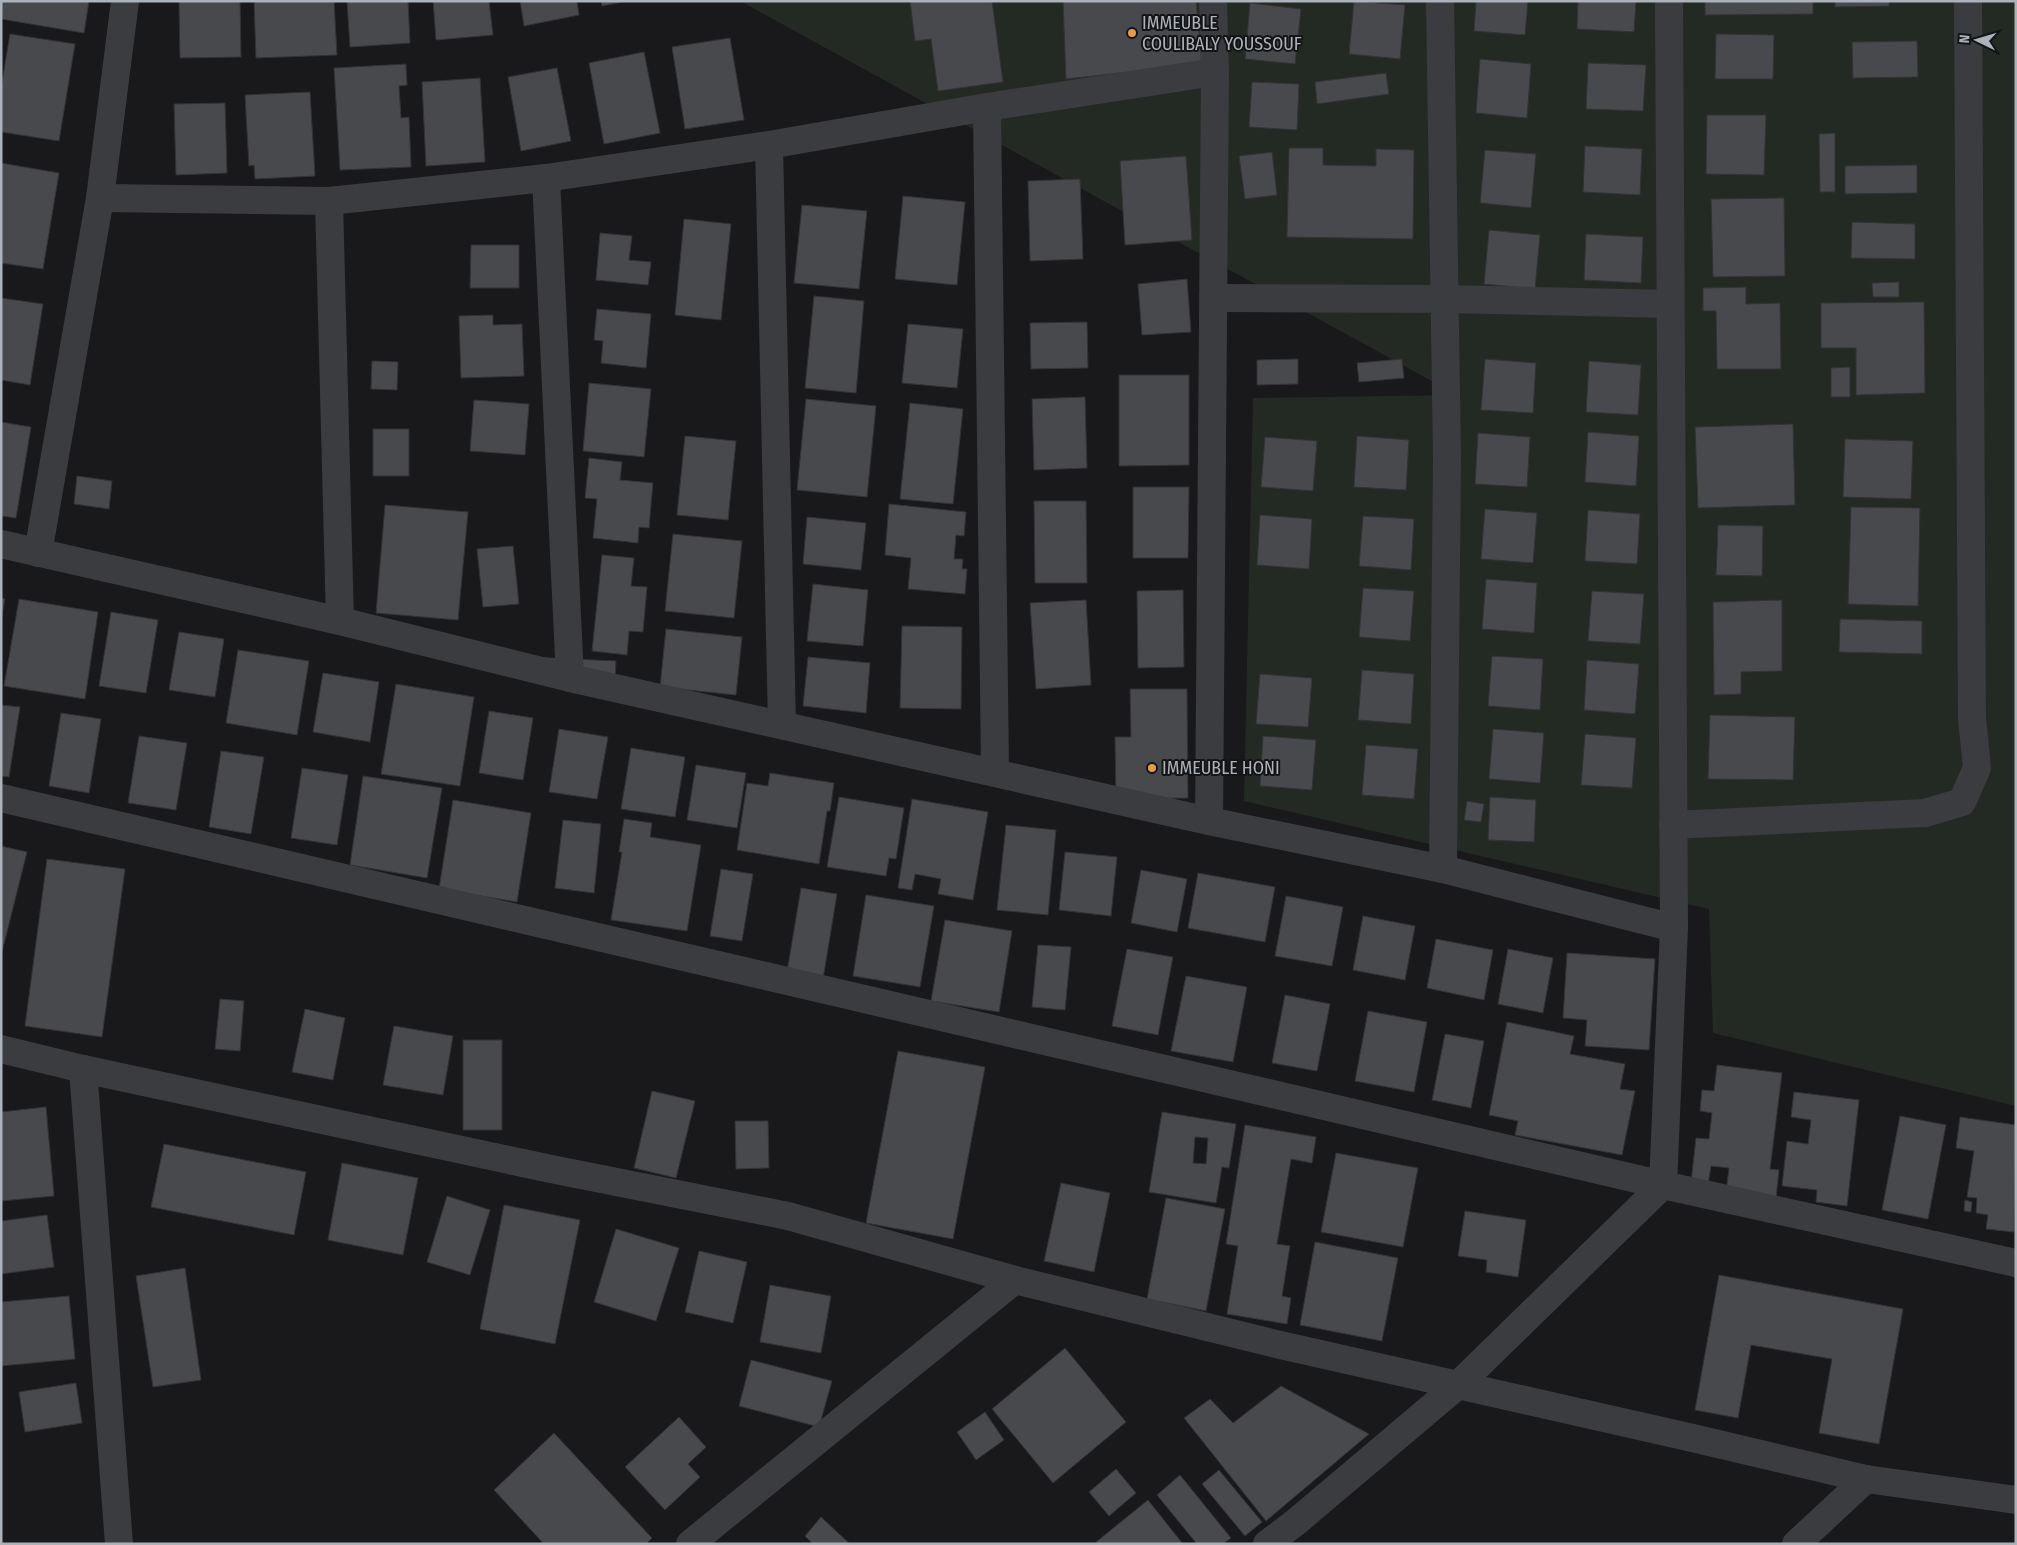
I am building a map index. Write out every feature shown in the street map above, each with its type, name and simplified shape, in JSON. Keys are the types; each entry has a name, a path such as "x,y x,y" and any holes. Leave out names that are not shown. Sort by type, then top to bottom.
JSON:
{"street":[{"path":"38,552 100,198 125,1"},
{"path":"1209,821 1215,72 1213,1"},
{"path":"1440,1 1447,458 1443,869"},
{"path":"1267,1544 1296,1522 1458,1385 1662,1185 1674,928 1670,1"},
{"path":"1673,825 1925,813 1962,802 1977,768 1972,718 1968,1"},
{"path":"100,198 329,201 546,178 769,145 987,107 1215,72"},
{"path":"987,107 995,772"},
{"path":"769,145 782,725"},
{"path":"546,178 570,678"},
{"path":"329,201 340,621"},
{"path":"1213,298 1445,299 1670,304"},
{"path":"1,544 340,621 570,678 1209,821 1443,869 1674,928"},
{"path":"1,798 1662,1185 2016,1263"},
{"path":"1,1049 84,1069 551,1169 788,1216 1015,1280 1272,1343 1866,1479 2016,1500"},
{"path":"84,1069 119,1544"},
{"path":"690,1544 1015,1280"},
{"path":"1796,1544 1866,1479"}],"shaded area":[{"path":"740,1 2016,1 2016,1106 1713,1033 1709,909 1244,801 1253,398 1457,395"}],"building":[{"path":"1,1 89,1 84,33 1,19"},
{"path":"179,1 240,1 241,57 180,58"},
{"path":"254,1 334,1 337,55 256,58"},
{"path":"347,1 408,1 410,43 350,47"},
{"path":"433,1 489,1 493,35 436,40"},
{"path":"520,1 577,1 579,15 524,26"},
{"path":"601,1 627,1 602,6"},
{"path":"910,1 992,1 1003,82 938,91 931,39 915,41"},
{"name":"IMMEUBLE COULIBALY YOUSSOUF","path":"1063,1 1196,1 1202,64 1066,79"},
{"path":"1354,1 1405,5 1400,59 1349,54"},
{"path":"1476,1 1528,1 1525,35 1474,31"},
{"path":"1578,1 1636,1 1634,32 1577,29"},
{"path":"1705,1 1813,1 1813,14 1705,15"},
{"path":"1835,1 1889,1 1889,6 1835,7"},
{"path":"1250,3 1301,9 1295,64 1245,59"},
{"path":"10,34 75,44 59,141 1,132 1,88"},
{"path":"1716,34 1774,35 1773,79 1715,79"},
{"path":"730,38 744,120 685,129 672,47"},
{"path":"1917,41 1918,77 1853,78 1852,42"},
{"path":"644,52 660,133 604,144 589,63"},
{"path":"1480,59 1531,64 1527,118 1476,113"},
{"path":"1588,63 1646,65 1643,111 1586,109"},
{"path":"406,64 407,85 399,86 401,118 409,117 411,167 340,170 334,68"},
{"path":"557,68 571,141 521,151 508,77"},
{"path":"1386,73 1389,94 1317,104 1315,82"},
{"path":"480,78 485,162 426,166 422,82"},
{"path":"1252,82 1299,84 1297,130 1249,127"},
{"path":"310,92 315,176 255,179 254,165 249,166 245,95"},
{"path":"225,103 227,173 176,175 174,104"},
{"path":"1707,115 1766,115 1764,175 1706,174"},
{"path":"1835,133 1835,192 1820,192 1819,134"},
{"path":"1585,146 1642,149 1640,195 1583,192"},
{"path":"1289,148 1323,148 1323,165 1376,166 1376,149 1414,150 1413,239 1287,237"},
{"path":"1485,150 1536,154 1531,208 1480,203"},
{"path":"1272,152 1277,195 1245,199 1239,156"},
{"path":"1186,156 1192,240 1125,245 1120,161"},
{"path":"1,163 59,173 43,269 1,263"},
{"path":"1917,165 1917,193 1845,194 1845,166"},
{"path":"1080,179 1083,259 1030,261 1028,181"},
{"path":"903,196 965,202 957,285 895,279"},
{"path":"1784,198 1785,276 1713,277 1711,199"},
{"path":"802,205 867,211 859,289 794,283"},
{"path":"684,219 731,224 721,320 675,315"},
{"path":"1852,222 1915,224 1915,259 1851,258"},
{"path":"1489,230 1540,235 1535,289 1484,284"},
{"path":"600,233 632,236 629,260 651,262 648,285 596,280"},
{"path":"1586,234 1643,237 1641,283 1584,280"},
{"path":"471,245 519,245 519,288 470,288"},
{"path":"1187,279 1191,332 1142,335 1138,284"},
{"path":"1899,282 1899,297 1873,297 1872,283"},
{"path":"1746,287 1746,304 1780,303 1781,369 1717,369 1716,311 1703,311 1703,288"},
{"path":"814,296 864,301 856,393 805,388"},
{"path":"1,298 43,304 30,385 1,380"},
{"path":"1924,302 1925,393 1856,395 1856,348 1821,348 1821,303"},
{"path":"597,309 651,314 646,368 601,363 603,341 594,340"},
{"path":"493,315 493,325 522,324 524,376 461,378 459,316"},
{"path":"1087,322 1088,368 1031,369 1030,323"},
{"path":"908,324 963,329 957,388 902,383"},
{"path":"1298,359 1298,384 1257,385 1257,360"},
{"path":"1402,359 1404,378 1359,382 1357,363"},
{"path":"1485,359 1536,363 1533,413 1481,410"},
{"path":"372,361 398,362 397,390 371,389"},
{"path":"1589,361 1641,365 1638,415 1586,412"},
{"path":"1850,367 1850,397 1831,397 1831,368"},
{"path":"1119,375 1189,375 1189,465 1119,466"},
{"path":"589,383 651,389 644,457 583,451"},
{"path":"1085,397 1087,468 1034,470 1032,399"},
{"path":"806,399 876,406 867,497 797,490"},
{"path":"474,400 529,404 525,455 470,451"},
{"path":"910,403 963,409 953,504 900,499"},
{"path":"1,422 31,427 16,518 1,516"},
{"path":"1793,424 1795,505 1698,508 1695,427"},
{"path":"373,429 409,429 409,476 373,476"},
{"path":"1588,432 1639,436 1636,486 1585,482"},
{"path":"1478,433 1530,437 1527,487 1475,484"},
{"path":"685,436 736,441 728,520 677,515"},
{"path":"1357,436 1409,440 1406,490 1354,487"},
{"path":"1265,437 1317,441 1313,491 1261,487"},
{"path":"1845,439 1913,441 1911,499 1843,497"},
{"path":"589,458 622,462 620,480 653,483 649,528 639,527 638,543 593,538 597,499 585,498"},
{"path":"77,476 112,481 109,509 74,504"},
{"path":"1133,487 1189,487 1188,558 1133,558"},
{"path":"1034,501 1086,501 1087,583 1035,583"},
{"path":"889,504 966,512 964,536 956,535 954,559 963,559 962,569 967,569 965,594 908,589 911,558 885,555"},
{"path":"385,505 468,512 458,620 376,613"},
{"path":"1851,507 1920,508 1918,606 1848,604"},
{"path":"1485,509 1537,513 1533,563 1481,559"},
{"path":"1588,510 1640,514 1637,564 1585,561"},
{"path":"1260,515 1312,519 1309,569 1257,565"},
{"path":"1363,516 1414,519 1411,570 1359,566"},
{"path":"807,517 866,523 861,570 803,564"},
{"path":"1718,525 1763,526 1762,576 1716,575"},
{"path":"673,534 742,541 734,618 665,611"},
{"path":"513,546 519,604 483,607 477,549"},
{"path":"602,555 634,558 631,586 647,587 643,632 629,631 627,655 592,651"},
{"path":"1486,579 1537,583 1534,633 1482,629"},
{"path":"813,584 868,590 863,646 807,641"},
{"path":"1363,588 1414,591 1410,641 1359,637"},
{"path":"1183,590 1184,667 1138,668 1137,591"},
{"path":"1592,591 1644,594 1640,644 1588,641"},
{"path":"1,598 5,599 1,621"},
{"path":"19,599 98,612 85,699 4,686"},
{"path":"1086,600 1091,685 1036,689 1030,603"},
{"path":"1782,600 1782,671 1741,672 1741,694 1714,695 1713,602"},
{"path":"111,612 158,620 146,693 99,686"},
{"path":"1840,619 1922,621 1922,654 1839,652"},
{"path":"902,626 962,627 961,709 900,708"},
{"path":"666,629 742,637 736,695 660,687"},
{"path":"179,632 224,639 215,697 169,690"},
{"path":"238,650 309,661 297,735 226,723"},
{"path":"1492,656 1543,659 1540,710 1488,706"},
{"path":"527,657 616,661 615,680"},
{"path":"808,657 870,663 866,713 803,706"},
{"path":"1587,660 1639,664 1635,714 1584,710"},
{"path":"1362,670 1414,674 1411,724 1358,720"},
{"path":"323,673 379,682 370,742 313,732"},
{"path":"1260,674 1312,678 1308,727 1256,724"},
{"path":"396,684 474,697 460,786 381,774"},
{"name":"IMMEUBLE HONI","path":"1130,689 1187,689 1188,798 1116,799 1115,737 1131,737"},
{"path":"1,705 20,707 9,777 1,776"},
{"path":"489,711 533,718 523,780 479,773"},
{"path":"61,713 101,719 89,793 49,786"},
{"path":"1710,715 1795,717 1793,780 1708,779"},
{"path":"559,729 608,737 597,799 549,792"},
{"path":"1493,729 1544,733 1540,783 1489,779"},
{"path":"1585,734 1636,738 1632,788 1581,785"},
{"path":"139,736 187,743 176,810 128,803"},
{"path":"1263,736 1316,740 1312,790 1260,786"},
{"path":"1366,745 1418,749 1414,799 1362,795"},
{"path":"631,748 685,757 675,817 621,809"},
{"path":"221,751 264,757 251,834 209,827"},
{"path":"696,765 746,773 737,828 687,820"},
{"path":"302,768 348,775 337,845 291,838"},
{"path":"770,773 834,783 830,811 827,811 819,864 737,850 747,783 768,786"},
{"path":"363,776 442,788 427,878 350,865"},
{"path":"839,797 904,808 896,859 889,858 886,876 827,867"},
{"path":"1490,797 1536,800 1534,842 1488,840"},
{"path":"912,799 988,812 973,900 938,894 941,879 915,874 912,890 898,888"},
{"path":"453,800 531,813 517,902 439,889"},
{"path":"1467,801 1484,804 1481,822 1464,820"},
{"path":"624,819 652,823 650,837 701,845 687,931 611,920 622,852 619,852"},
{"path":"563,820 601,824 594,893 555,888"},
{"path":"1006,825 1056,830 1048,915 997,910"},
{"path":"1,846 27,852 1,956"},
{"path":"1065,852 1117,857 1111,916 1059,910"},
{"path":"47,859 125,869 102,1037 25,1026"},
{"path":"721,869 753,874 742,941 710,936"},
{"path":"1141,870 1187,879 1177,932 1131,923"},
{"path":"1198,873 1275,887 1265,942 1188,928"},
{"path":"801,888 837,894 823,979 787,972"},
{"path":"866,895 934,906 920,987 853,976"},
{"path":"1286,896 1343,907 1332,966 1275,956"},
{"path":"1363,916 1415,926 1405,980 1353,970"},
{"path":"945,920 1012,931 999,1012 931,1001"},
{"path":"1436,939 1493,950 1484,1000 1427,988"},
{"path":"1038,945 1071,947 1065,1010 1032,1007"},
{"path":"1127,949 1173,957 1158,1035 1112,1026"},
{"path":"1508,949 1553,958 1543,1013 1498,1004"},
{"path":"1567,953 1655,959 1649,1050 1585,1046 1587,1020 1563,1018"},
{"path":"1186,976 1247,987 1233,1062 1171,1051"},
{"path":"1285,995 1330,1004 1317,1071 1272,1063"},
{"path":"220,999 244,1001 240,1051 215,1049"},
{"path":"305,1009 345,1018 333,1080 292,1072"},
{"path":"1368,1011 1427,1022 1414,1092 1355,1081"},
{"path":"1507,1022 1574,1036 1570,1054 1625,1064 1620,1089 1635,1091 1622,1155 1515,1135 1518,1121 1489,1115"},
{"path":"394,1026 453,1036 443,1095 383,1085"},
{"path":"1445,1034 1484,1041 1471,1108 1432,1100"},
{"path":"463,1040 502,1040 502,1130 463,1130"},
{"path":"898,1051 985,1067 953,1239 866,1223"},
{"path":"1717,1065 1782,1073 1770,1169 1779,1170 1776,1198 1726,1192 1729,1168 1711,1166 1708,1185 1691,1183 1696,1138 1709,1139 1712,1113 1700,1111 1702,1090 1714,1091"},
{"path":"652,1091 695,1101 676,1178 634,1168"},
{"path":"1794,1092 1859,1100 1847,1206 1816,1202 1817,1190 1782,1186 1787,1141 1808,1144 1811,1120 1791,1117"},
{"path":"46,1107 54,1196 1,1201 1,1112"},
{"path":"1162,1112 1236,1124 1229,1168 1222,1167 1216,1203 1149,1192","holes":["1195,1137 1208,1138 1206,1164 1193,1163"]},
{"path":"1900,1116 1946,1125 1928,1219 1882,1210"},
{"path":"1960,1117 2016,1125 2014,1232 1986,1229 1988,1215 1976,1213 1977,1198 1967,1197 1974,1151 1956,1148"},
{"path":"735,1121 768,1121 769,1168 736,1169"},
{"path":"1245,1125 1316,1137 1312,1163 1291,1159 1277,1244 1290,1246 1282,1296 1291,1298 1287,1324 1227,1314 1238,1246 1226,1244"},
{"path":"164,1144 306,1172 294,1235 151,1207"},
{"path":"1336,1153 1418,1168 1403,1247 1321,1232"},
{"path":"342,1163 418,1178 403,1255 328,1240"},
{"path":"1061,1183 1110,1193 1094,1272 1044,1261"},
{"path":"447,1196 490,1210 470,1275 427,1262"},
{"path":"1166,1198 1225,1209 1206,1311 1147,1299"},
{"path":"1965,1200 1972,1202 1971,1212 1964,1211"},
{"path":"504,1205 580,1220 555,1344 480,1329"},
{"path":"1465,1211 1526,1220 1518,1277 1486,1272 1487,1260 1458,1256"},
{"path":"47,1215 54,1267 1,1274 1,1221"},
{"path":"616,1229 679,1248 656,1321 594,1302"},
{"path":"1315,1242 1398,1258 1382,1341 1300,1325"},
{"path":"699,1251 747,1262 733,1323 685,1312"},
{"path":"185,1268 201,1380 153,1387 136,1276"},
{"path":"1719,1275 1903,1309 1879,1444 1819,1433 1832,1359 1751,1345 1738,1418 1695,1410"},
{"path":"770,1285 831,1296 821,1353 760,1342"},
{"path":"69,1296 75,1359 1,1366 1,1302"},
{"path":"1065,1348 1126,1422 1053,1483 992,1409"},
{"path":"751,1360 832,1381 819,1427 739,1406"},
{"path":"76,1383 82,1423 25,1432 19,1392"},
{"path":"1281,1386 1369,1434 1266,1521 1184,1418 1210,1399 1233,1423"},
{"path":"985,1412 1004,1440 976,1460 957,1432"},
{"path":"679,1417 706,1447 688,1464 700,1477 665,1510 625,1467"},
{"path":"554,1433 652,1538 646,1544 544,1544 494,1490"},
{"path":"1116,1469 1136,1493 1109,1516 1089,1492"},
{"path":"1219,1470 1262,1522 1245,1536 1202,1484"},
{"path":"1180,1475 1231,1538 1223,1544 1197,1544 1157,1495"},
{"path":"1148,1500 1183,1544 1097,1544 1096,1542"},
{"path":"821,1517 850,1544 813,1544 805,1536"}],"place":[{"name":"IMMEUBLE COULIBALY YOUSSOUF","path":"1132,33"},
{"name":"IMMEUBLE HONI","path":"1152,768"}]}
